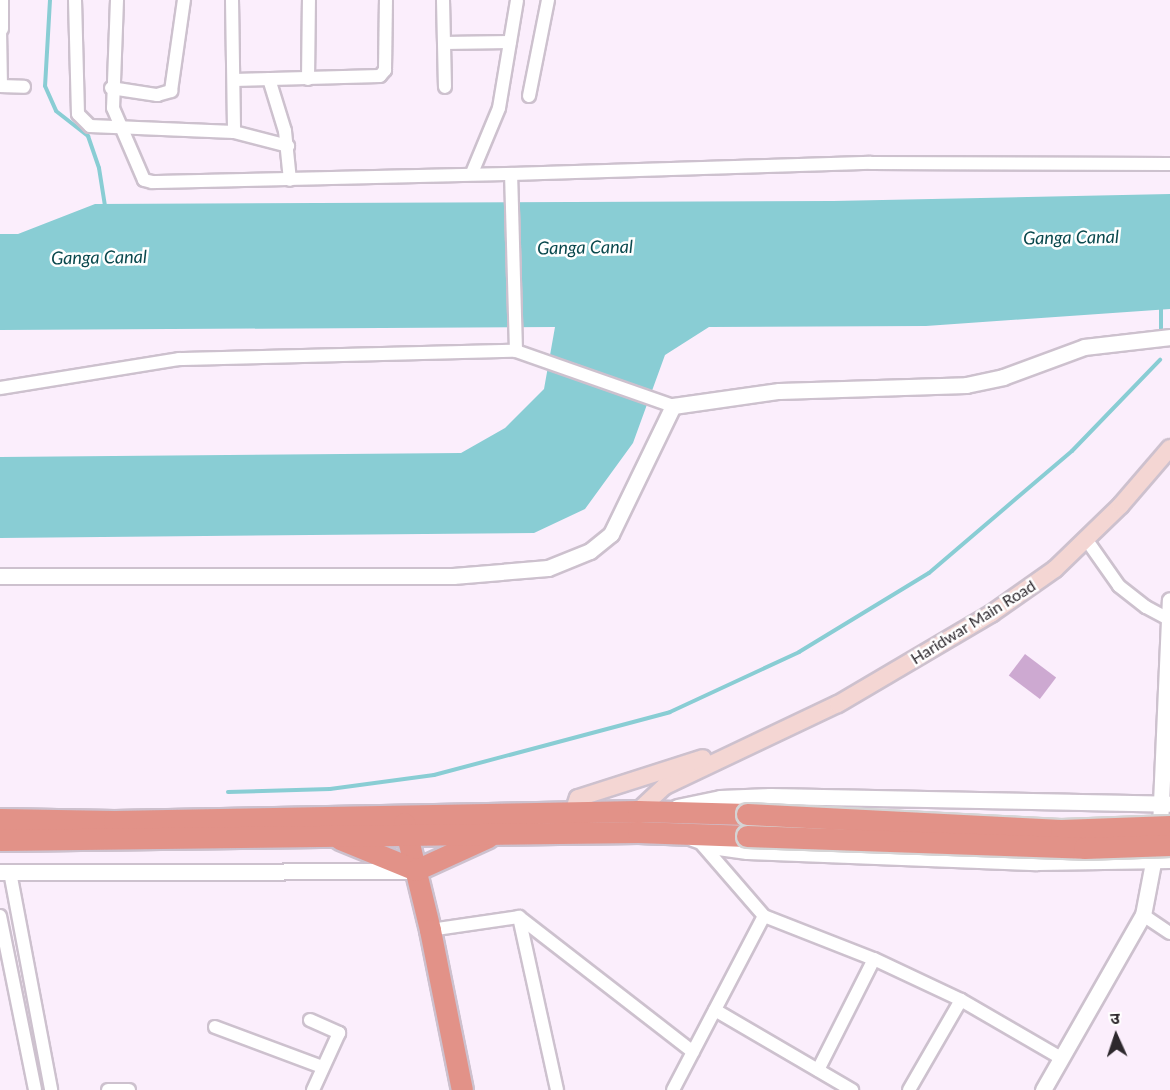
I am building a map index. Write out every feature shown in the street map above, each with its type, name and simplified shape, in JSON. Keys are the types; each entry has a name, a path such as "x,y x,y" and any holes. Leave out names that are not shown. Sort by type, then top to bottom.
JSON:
{"highway":[{"path":"638,821 663,811 1061,830 1170,826"},
{"path":"0,819 405,826 638,821 691,838 747,836 1083,849 1170,845"},
{"path":"0,840 331,836 405,826 497,833 570,823"},
{"path":"405,826 430,930 462,1090"},
{"path":"331,836 416,870 497,833"}],"main road":[{"name":"Haridwar Main Road","path":"638,821 665,786 838,704 991,614 1055,569 1086,539 1170,448"},
{"name":"Haridwar Main Road","path":"570,823 578,798 742,748"}],"street":[{"path":"2,0 0,86 24,87"},
{"path":"75,0 78,114 90,126 234,132 288,146"},
{"path":"117,0 111,88 119,129 140,174 152,182 871,163 1170,164"},
{"path":"111,88 156,95 171,91 184,0"},
{"path":"232,0 234,132"},
{"path":"308,79 309,0"},
{"path":"234,80 375,78 383,74 386,0"},
{"path":"443,0 445,87"},
{"path":"472,173 499,108 517,0"},
{"path":"529,96 548,0"},
{"path":"444,43 510,42"},
{"path":"269,79 288,146 290,180"},
{"path":"511,174 513,332 516,351"},
{"path":"0,388 179,359 516,351 535,355 666,404 779,391 966,385 1003,377 1084,347 1170,337"},
{"path":"0,576 453,576 548,568 590,551 611,534 666,404"},
{"path":"1086,539 1119,586 1146,607 1168,619"},
{"path":"1043,1090 1143,915 1166,804 1170,600"},
{"path":"663,811 720,798 770,795 1166,804"},
{"path":"691,838 747,851 1154,863 1170,860"},
{"path":"691,838 764,916 874,958 961,1000 1061,1058"},
{"path":"51,1090 5,872 416,870"},
{"path":"1143,915 1170,933"},
{"path":"0,916 35,1090"},
{"path":"673,1090 764,916"},
{"path":"519,917 557,1090"},
{"path":"430,930 519,917 693,1052"},
{"path":"818,1070 874,958"},
{"path":"909,1090 961,1000"},
{"path":"715,1010 852,1090"},
{"path":"310,1020 339,1033 313,1090"},
{"path":"215,1027 322,1067"},
{"path":"108,1090 129,1090"}],"water":[{"name":"Ganga Canal","path":"1170,194 1170,309 926,326 709,327 665,355 633,443 585,509 534,533 0,538 0,457 461,453 505,428 544,389 555,327 0,330 0,234 18,234 95,204 833,201"}],"building":[{"path":"1025,654 1056,677 1040,699 1009,676"}],"waterway":[{"path":"50,0 45,86 56,111 88,136 99,168 105,207"},
{"path":"1161,305 1161,331"},
{"path":"228,792 330,789 434,775 670,712 799,652 929,573 1072,451 1160,360"}]}
